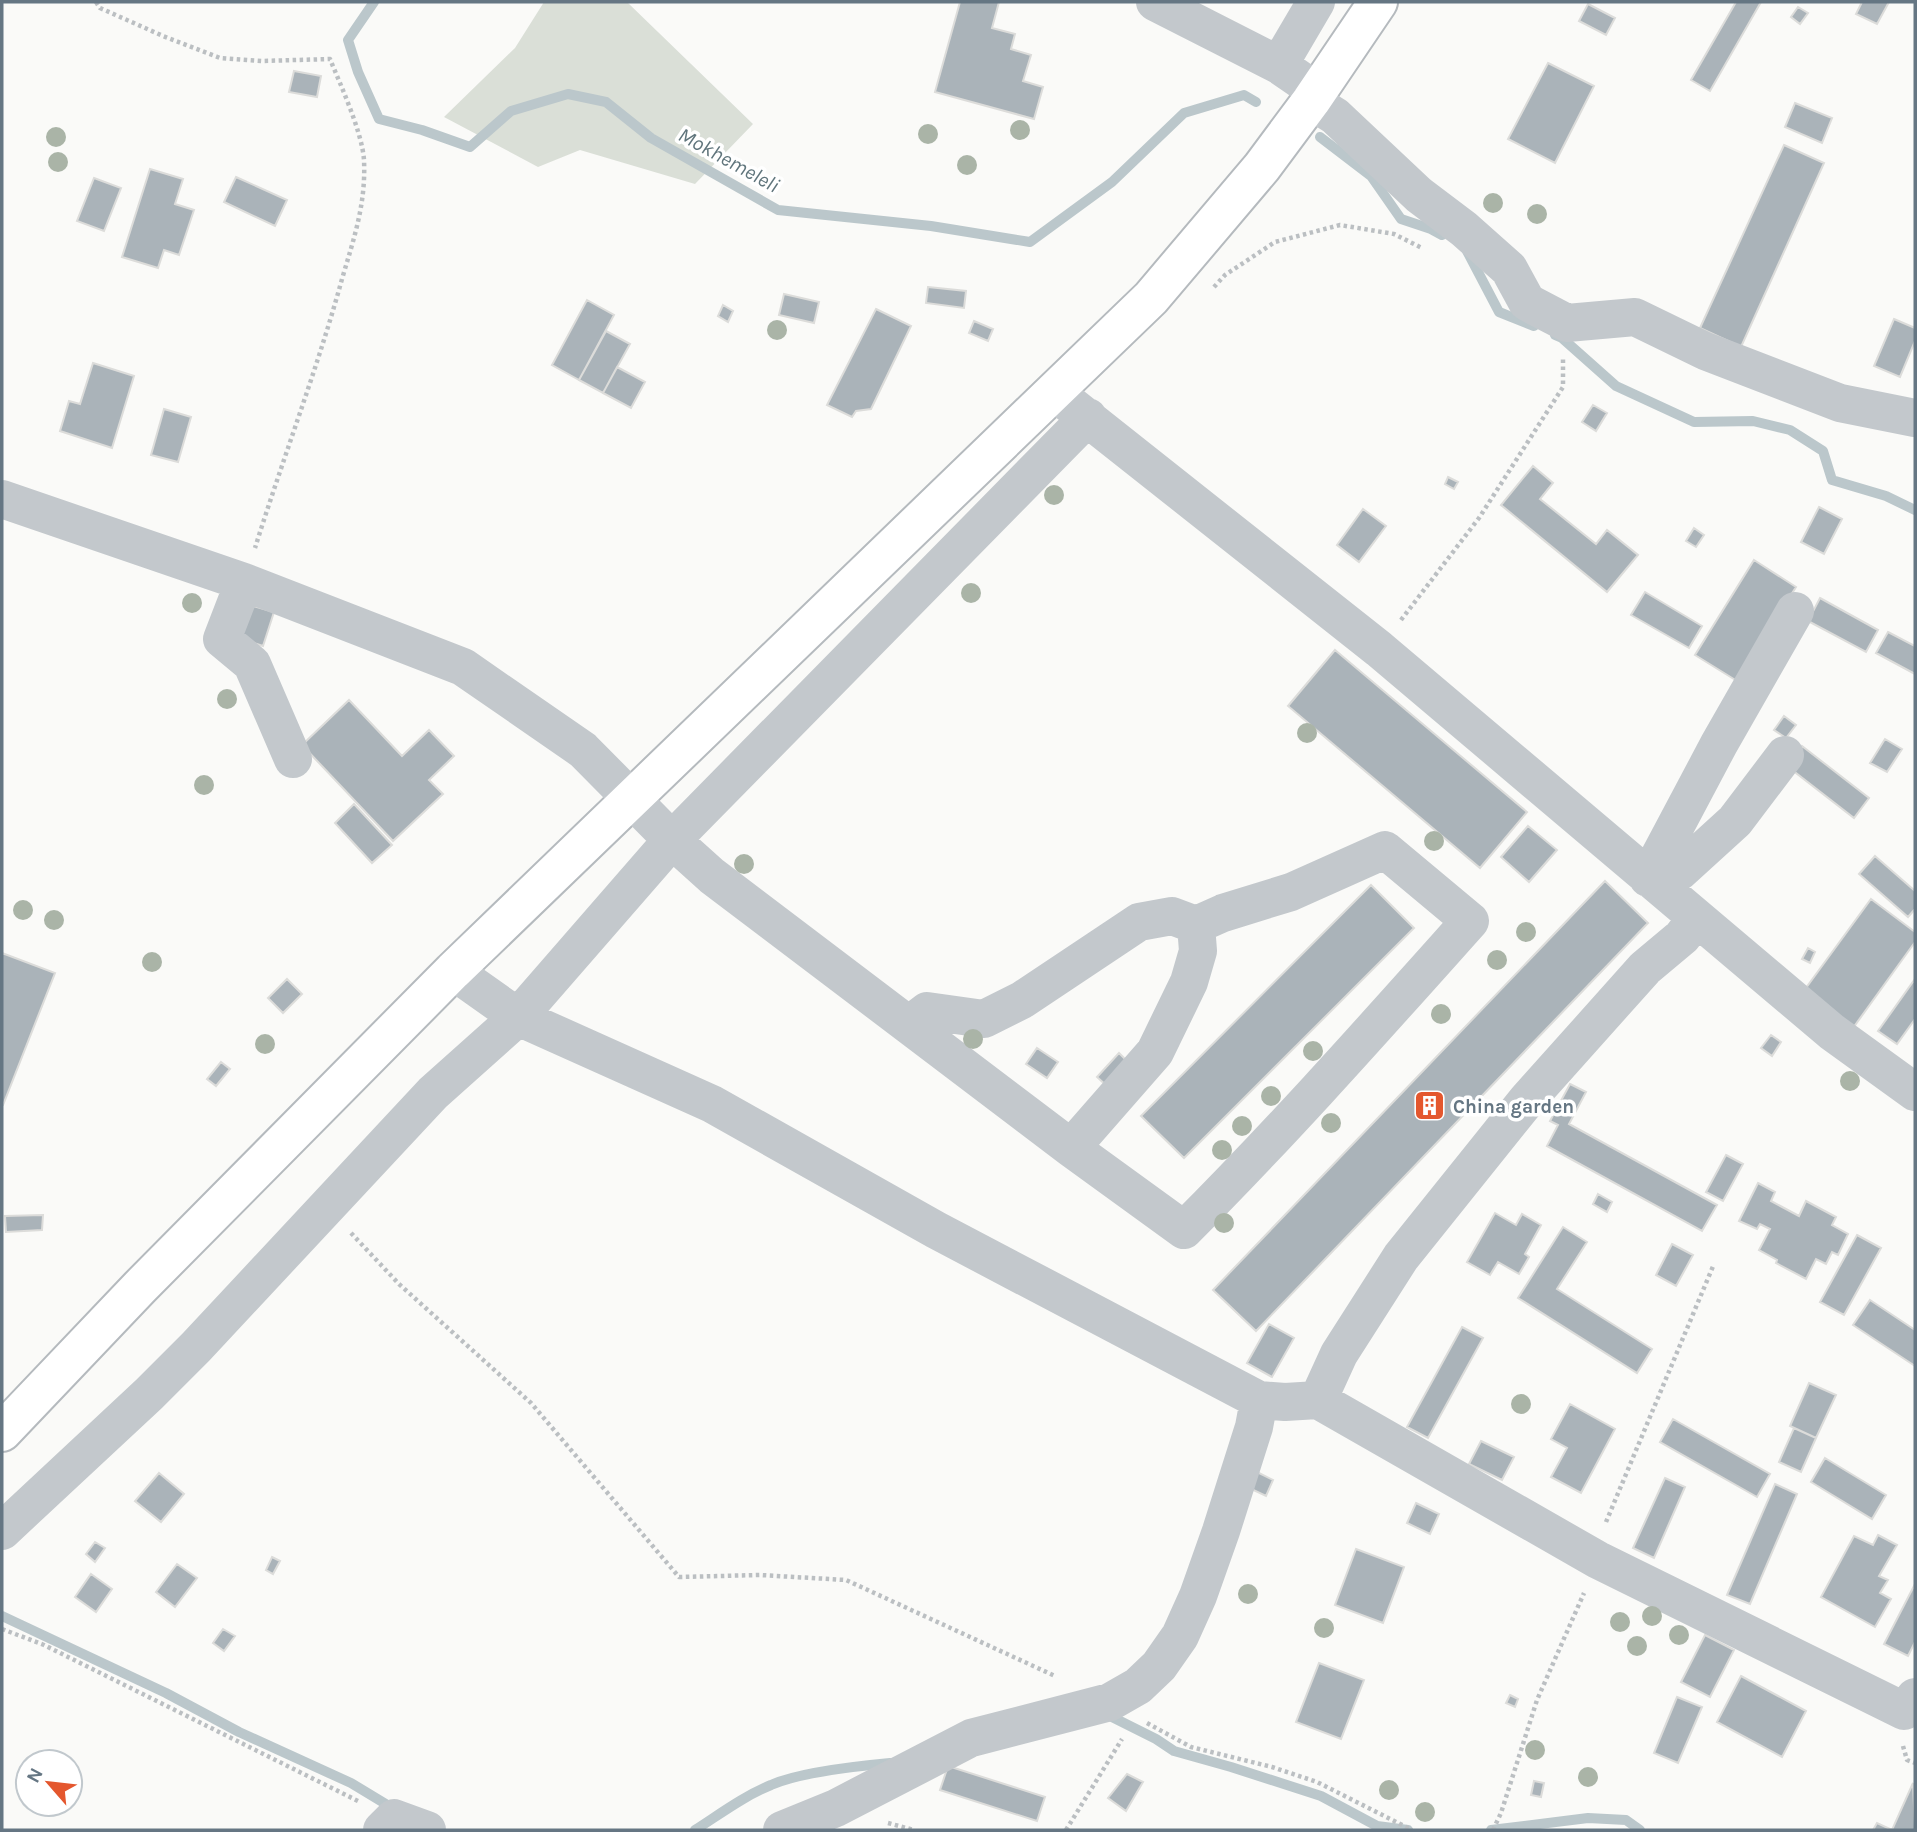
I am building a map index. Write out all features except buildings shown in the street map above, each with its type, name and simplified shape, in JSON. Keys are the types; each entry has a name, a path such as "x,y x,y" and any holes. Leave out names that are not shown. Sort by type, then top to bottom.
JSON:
{"main road":[{"path":"2,1432 140,1287 453,971 1151,298 1262,167 1314,97 1378,2"}],"street":[{"path":"1155,2 1279,65 1419,195 1464,229 1509,269 1527,302 1567,323 1635,317 1704,351 1840,402 1915,418"},
{"path":"1279,65 1316,2"},
{"path":"1054,393 1088,417 1379,649 1832,1032 1915,1092"},
{"path":"2,1531 149,1394 433,1093 518,1017 672,840 1088,417"},
{"path":"2,499 244,582 463,667 583,750 630,799 712,876 1071,1147 1184,1230 1236,1179 1470,921 1385,850 1291,892 1223,913 1196,925 1172,916 1139,922 1022,1000 984,1019 927,1011 909,1024"},
{"path":"244,582 222,639 252,664 293,759"},
{"path":"1648,878 1719,744 1796,611"},
{"path":"1648,878 1679,872 1735,821 1785,755"},
{"path":"1318,1400 1339,1354 1401,1257 1527,1100 1645,968 1682,937 1696,919"},
{"path":"1071,1147 1155,1052 1189,982 1198,951 1196,925"},
{"path":"453,971 518,1017 712,1104 936,1230 1259,1400 1318,1400 1598,1560 1752,1637 1904,1711 1915,1697"},
{"path":"782,1830 836,1808 971,1738 1123,1709 1138,1686 1159,1666 1180,1636 1221,1531 1254,1427 1259,1400"}],"path":[{"path":"96,2 100,8 220,58 262,61 330,59 349,106 364,157 363,202 331,320 244,582"},
{"path":"1206,295 1225,275 1275,242 1340,225 1394,234 1424,249"},
{"path":"1379,649 1479,518 1563,387 1562,338 1567,323"},
{"path":"327,1207 400,1284 531,1403 679,1577 760,1575 846,1580 1123,1709 1191,1747 1272,1767 1317,1782 1412,1830"},
{"path":"2,1629 44,1645 401,1826"},
{"path":"1066,1830 1123,1709"}],"shaded area":[{"path":"544,2 627,2 753,124 695,184 580,150 538,167 444,117 515,48"}],"waterway":[{"name":"Mokhemeleli","path":"374,2 348,40 358,72 379,119 422,130 470,147 511,111 568,94 606,102 651,138 778,210 931,226 1030,242 1112,182 1184,113 1244,95 1256,102"},
{"name":"Mokhemeleli","path":"1320,137 1371,176 1401,219 1442,235"},
{"name":"Mokhemeleli","path":"1467,251 1499,312 1534,326"},
{"name":"Mokhemeleli","path":"1555,335 1562,338 1616,386 1694,422 1753,421 1790,430 1823,451 1832,480 1886,496 1915,510"},
{"path":"2,1616 166,1693 239,1732 351,1783 394,1809"},
{"path":"1106,1714 1174,1751 1321,1796 1377,1826 1408,1830"},
{"path":"695,1830 751,1794 783,1780 829,1770 890,1763"},
{"path":"1491,1830 1588,1818 1626,1820 1640,1830"}],"place":[{"name":"China garden","path":"1430,1106"}]}
